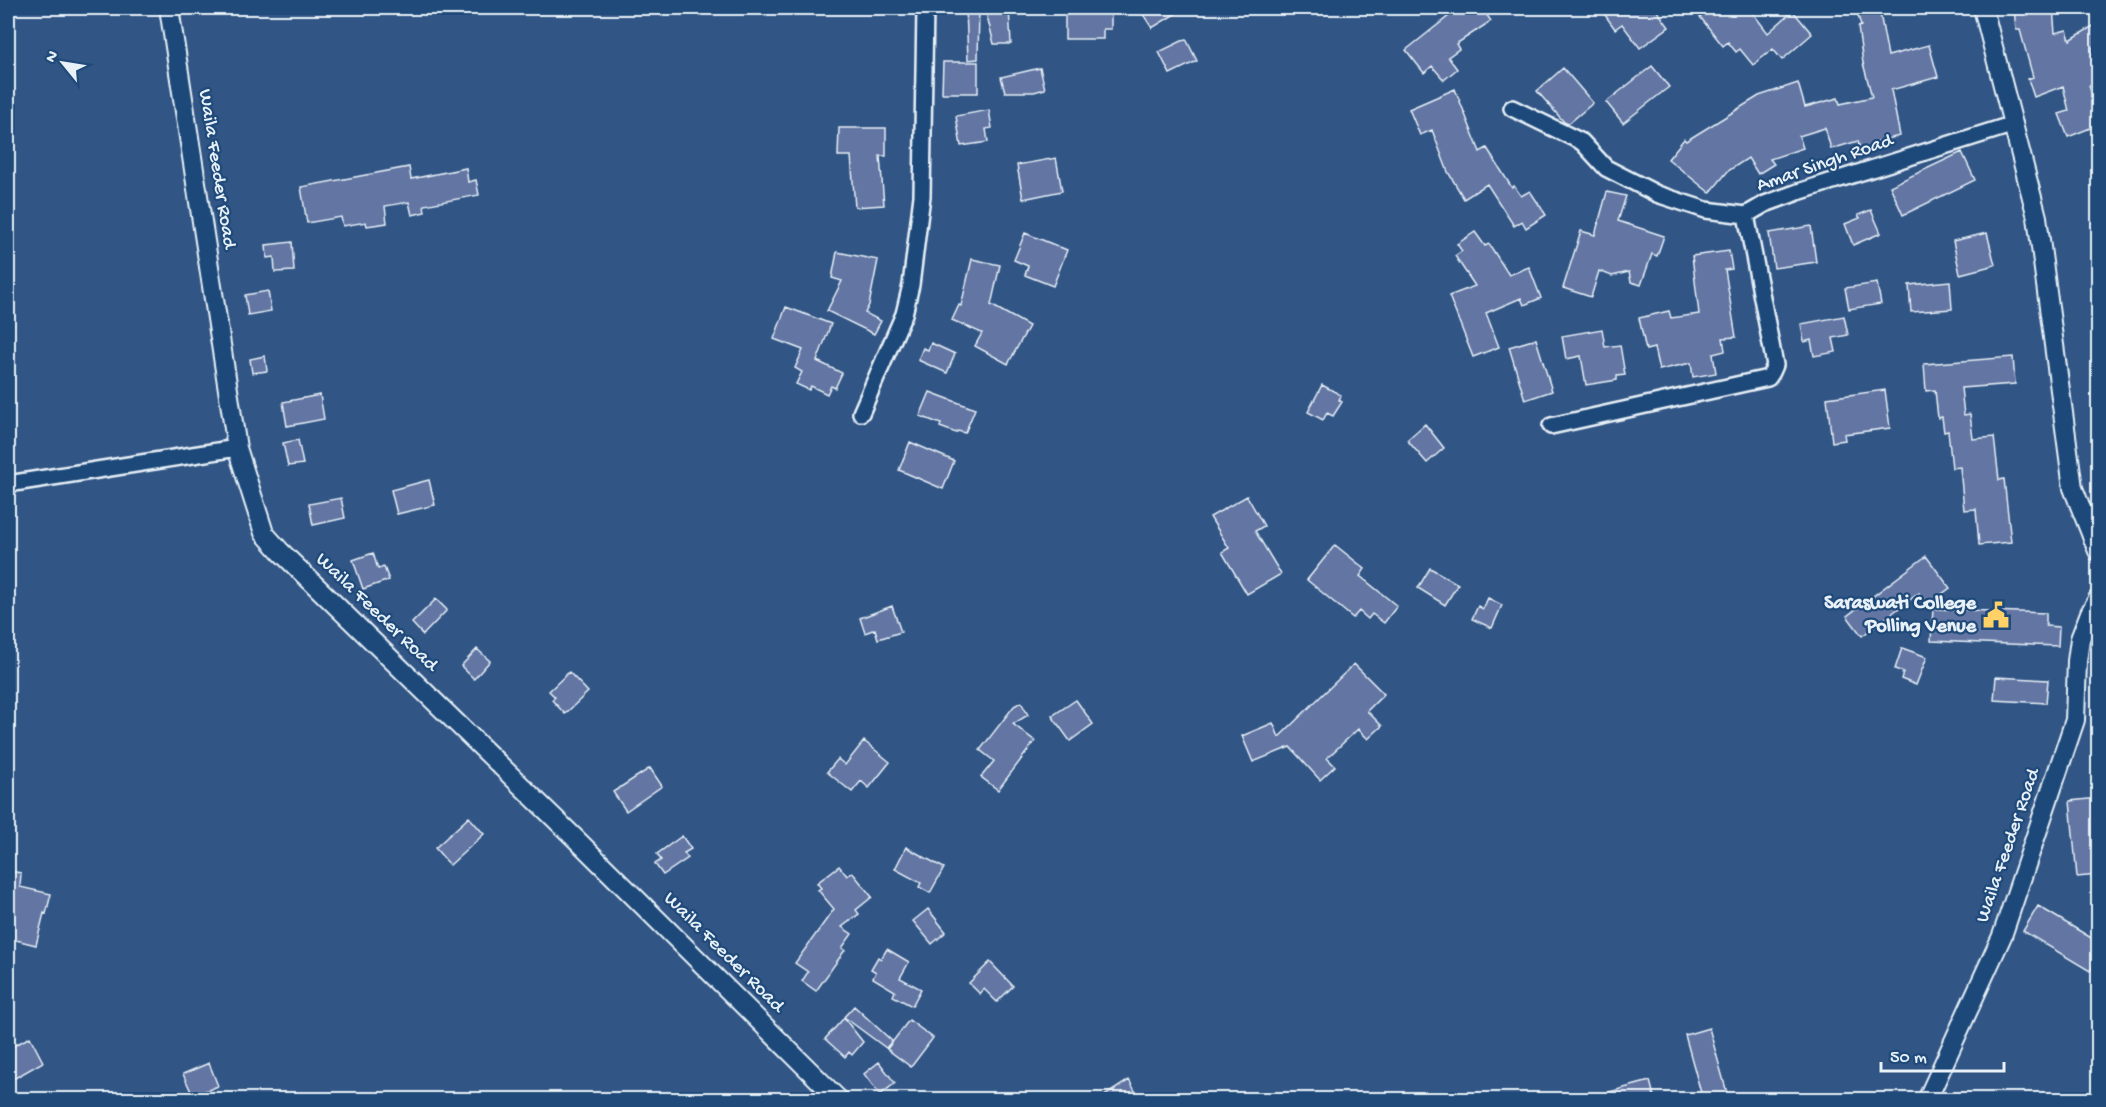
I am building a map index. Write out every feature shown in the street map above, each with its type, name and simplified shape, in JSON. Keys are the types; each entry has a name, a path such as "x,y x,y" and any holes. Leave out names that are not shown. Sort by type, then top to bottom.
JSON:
{"street":[{"name":"Waila Feeder Road","path":"169,8 237,448 264,533 839,1100"},
{"path":"861,413 904,315 911,285 922,196 925,8"},
{"path":"1983,8 2037,217 2073,488 2098,551"},
{"path":"1512,108 1582,142 1606,168 1657,194 1706,210 1746,215"},
{"name":"Amar Singh Road","path":"1551,426 1762,380 1772,372 1775,365 1746,215 1765,204 1798,192 2014,124"},
{"path":"8,484 237,448"},
{"name":"Waila Feeder Road","path":"1927,1100 2002,936 2076,720 2077,661 2080,639 2098,598"}],"building":[{"path":"966,8 979,8 978,59 968,60"},
{"path":"985,8 1009,8 1011,44 994,44"},
{"path":"1065,8 1111,8 1111,29 1103,29 1103,39 1065,39"},
{"path":"1139,8 1185,8 1152,28"},
{"path":"1446,8 1482,8 1491,21 1456,44 1459,49 1448,57 1457,69 1444,80 1432,66 1424,73 1406,50 1450,15"},
{"path":"1600,8 1655,8 1669,27 1640,48 1622,24 1615,29"},
{"path":"1693,8 1749,8 1768,33 1793,11 1812,34 1782,60 1773,49 1753,65 1740,49 1736,52 1728,42 1723,46"},
{"path":"1856,8 1879,8 1888,56 1929,45 1938,77 1891,90 1900,136 1878,141 1879,147 1860,151 1858,141 1831,149 1825,128 1799,136 1803,148 1770,159 1774,164 1758,174 1748,158 1728,171 1710,193 1668,159 1684,139 1686,141 1759,96 1798,83 1805,107 1838,98 1840,104 1872,97 1863,63 1858,27 1861,26"},
{"path":"2014,8 2053,8 2055,33 2067,30 2070,40 2098,23 2098,44 2092,48 2098,83 2089,86 2098,111 2098,125 2068,137 2059,114 2069,111 2063,86 2034,97 2028,79 2033,77 2020,30 2016,30"},
{"path":"1186,39 1197,61 1170,74 1159,52"},
{"path":"943,62 978,62 978,93 942,93"},
{"path":"1652,66 1669,87 1623,123 1606,102"},
{"path":"1040,68 1045,89 1034,92 1005,92 1001,77"},
{"path":"1563,68 1593,103 1568,124 1537,91"},
{"path":"1455,89 1480,152 1487,148 1512,188 1514,186 1521,196 1530,191 1546,215 1526,228 1522,221 1514,226 1487,184 1464,199 1448,172 1432,130 1420,135 1409,109"},
{"path":"989,110 992,128 986,129 988,142 961,146 956,116"},
{"path":"839,128 886,128 886,156 880,156 884,205 855,207 851,156 838,156"},
{"path":"1962,152 1975,180 1903,215 1890,186"},
{"path":"1056,158 1062,191 1023,199 1017,165"},
{"path":"409,167 411,179 466,168 468,182 476,180 479,195 424,205 425,212 412,215 409,202 385,206 387,223 367,226 366,222 343,226 341,217 307,223 301,187"},
{"path":"1607,192 1626,196 1618,221 1664,236 1657,256 1652,254 1641,285 1631,282 1629,272 1612,276 1599,271 1591,297 1563,288 1581,231 1595,235"},
{"path":"1871,210 1881,233 1853,245 1845,224 1860,218 1858,215"},
{"path":"1811,226 1816,262 1774,268 1769,233"},
{"path":"1475,232 1485,246 1489,244 1509,275 1529,267 1541,298 1524,305 1521,298 1486,313 1499,347 1473,357 1449,296 1475,286 1455,256 1462,251 1457,244"},
{"path":"1025,233 1067,250 1053,286 1025,275 1028,266 1014,260"},
{"path":"1987,233 1995,265 1960,274 1953,241"},
{"path":"292,242 294,271 275,272 274,257 267,258 266,245"},
{"path":"1729,251 1732,269 1725,270 1736,337 1723,338 1725,351 1713,354 1716,373 1693,377 1691,363 1659,370 1654,348 1646,350 1639,318 1669,311 1671,318 1699,314 1692,256"},
{"path":"837,252 878,260 869,305 865,313 881,321 874,334 827,311 842,281 832,278"},
{"path":"972,259 1000,265 991,305 1029,326 1008,364 975,346 982,333 952,320 959,305 961,306"},
{"path":"1950,281 1952,309 1911,312 1909,285"},
{"path":"1877,283 1881,304 1849,309 1845,288"},
{"path":"268,291 271,311 248,315 245,295"},
{"path":"786,307 831,324 817,361 842,373 835,388 831,386 827,394 811,386 809,390 796,384 802,372 795,368 803,350 774,339"},
{"path":"1844,316 1848,335 1833,338 1836,352 1814,356 1811,340 1804,342 1801,324"},
{"path":"1602,329 1605,347 1620,345 1625,375 1617,376 1617,380 1586,385 1581,356 1566,359 1562,336"},
{"path":"1536,339 1552,391 1525,400 1509,347"},
{"path":"931,343 955,354 947,373 918,360 923,348 928,350"},
{"path":"265,356 267,371 252,373 250,359"},
{"path":"2013,357 2015,384 1961,388 1964,415 1970,414 1973,439 1994,437 1999,480 2004,479 2011,542 1979,545 1976,509 1964,510 1960,467 1952,468 1948,431 1944,432 1942,417 1938,418 1935,390 1926,391 1924,364"},
{"path":"1322,385 1341,395 1339,400 1342,402 1333,416 1327,413 1323,420 1308,412"},
{"path":"1885,390 1890,428 1844,434 1845,440 1832,442 1827,398"},
{"path":"930,392 975,409 965,433 958,431 956,433 940,427 941,424 920,416"},
{"path":"320,395 324,419 287,426 283,402"},
{"path":"1425,424 1444,448 1427,463 1407,440"},
{"path":"298,440 303,464 288,466 283,443"},
{"path":"910,442 954,461 943,489 899,470"},
{"path":"429,480 435,505 397,514 391,490"},
{"path":"1247,496 1264,526 1255,531 1281,574 1247,594 1222,552 1229,548 1210,517"},
{"path":"341,498 345,518 313,525 309,504"},
{"path":"1335,545 1365,569 1360,576 1397,606 1384,623 1372,614 1368,619 1359,611 1353,618 1307,580"},
{"path":"373,553 378,569 384,567 389,580 363,589 353,560"},
{"path":"1926,556 1950,588 1927,605 1919,593 1862,636 1847,616"},
{"path":"1430,568 1458,584 1445,605 1418,588"},
{"path":"1488,598 1502,605 1492,628 1472,619 1478,606 1483,609"},
{"path":"436,599 447,610 423,635 412,623"},
{"path":"892,606 901,632 878,639 875,629 865,633 860,618"},
{"path":"1933,609 2046,613 2046,626 2059,627 2058,646 1931,641"},
{"path":"1902,648 1927,657 1916,685 1901,679 1903,672 1895,669"},
{"path":"477,649 490,661 474,679 461,666"},
{"path":"1354,664 1384,694 1367,711 1382,726 1368,739 1358,729 1327,758 1335,766 1320,780 1290,747 1253,762 1242,736 1273,723 1279,737"},
{"path":"569,672 588,692 565,714 552,700 555,697 549,691"},
{"path":"1996,677 2048,680 2046,703 1994,700"},
{"path":"1076,700 1093,724 1070,741 1052,716"},
{"path":"1021,702 1028,715 1013,724 1035,741 998,790 981,777 994,761 980,750 1014,706"},
{"path":"864,741 890,762 869,788 861,781 852,792 827,772 838,759 845,765"},
{"path":"650,768 662,786 626,811 613,792"},
{"path":"2098,798 2098,875 2077,877 2070,801"},
{"path":"469,817 484,834 450,865 435,848"},
{"path":"682,836 691,849 684,853 688,858 663,875 655,864 661,860 657,854"},
{"path":"906,847 944,868 930,893 919,887 921,883 895,869"},
{"path":"839,866 847,876 852,872 872,897 856,910 859,914 842,927 852,934 842,948 845,950 816,991 802,981 808,972 795,963 834,909 818,890 821,888 817,883"},
{"path":"8,871 21,873 20,887 51,894 36,945 8,938"},
{"path":"2038,906 2098,942 2098,957 2090,971 2023,931"},
{"path":"928,909 946,932 932,944 913,921"},
{"path":"887,949 909,962 900,978 921,989 912,1006 893,996 895,991 873,978 876,972 871,969 878,957 881,959"},
{"path":"990,962 1013,986 997,1002 984,989 980,994 969,983"},
{"path":"854,1006 892,1041 886,1048 844,1017"},
{"path":"844,1018 863,1042 852,1055 849,1052 845,1057 825,1039"},
{"path":"909,1020 933,1038 911,1067 887,1049"},
{"path":"1709,1028 1729,1100 1703,1100 1685,1035"},
{"path":"30,1037 43,1062 8,1082 8,1049"},
{"path":"879,1062 895,1083 880,1095 864,1074"},
{"path":"209,1063 218,1086 193,1096 183,1074"},
{"path":"1129,1080 1140,1100 1098,1100"},
{"path":"1650,1081 1655,1100 1598,1100 1598,1095"}],"place":[{"name":"Saraswati College Polling Venue","path":"1996,615"}]}
